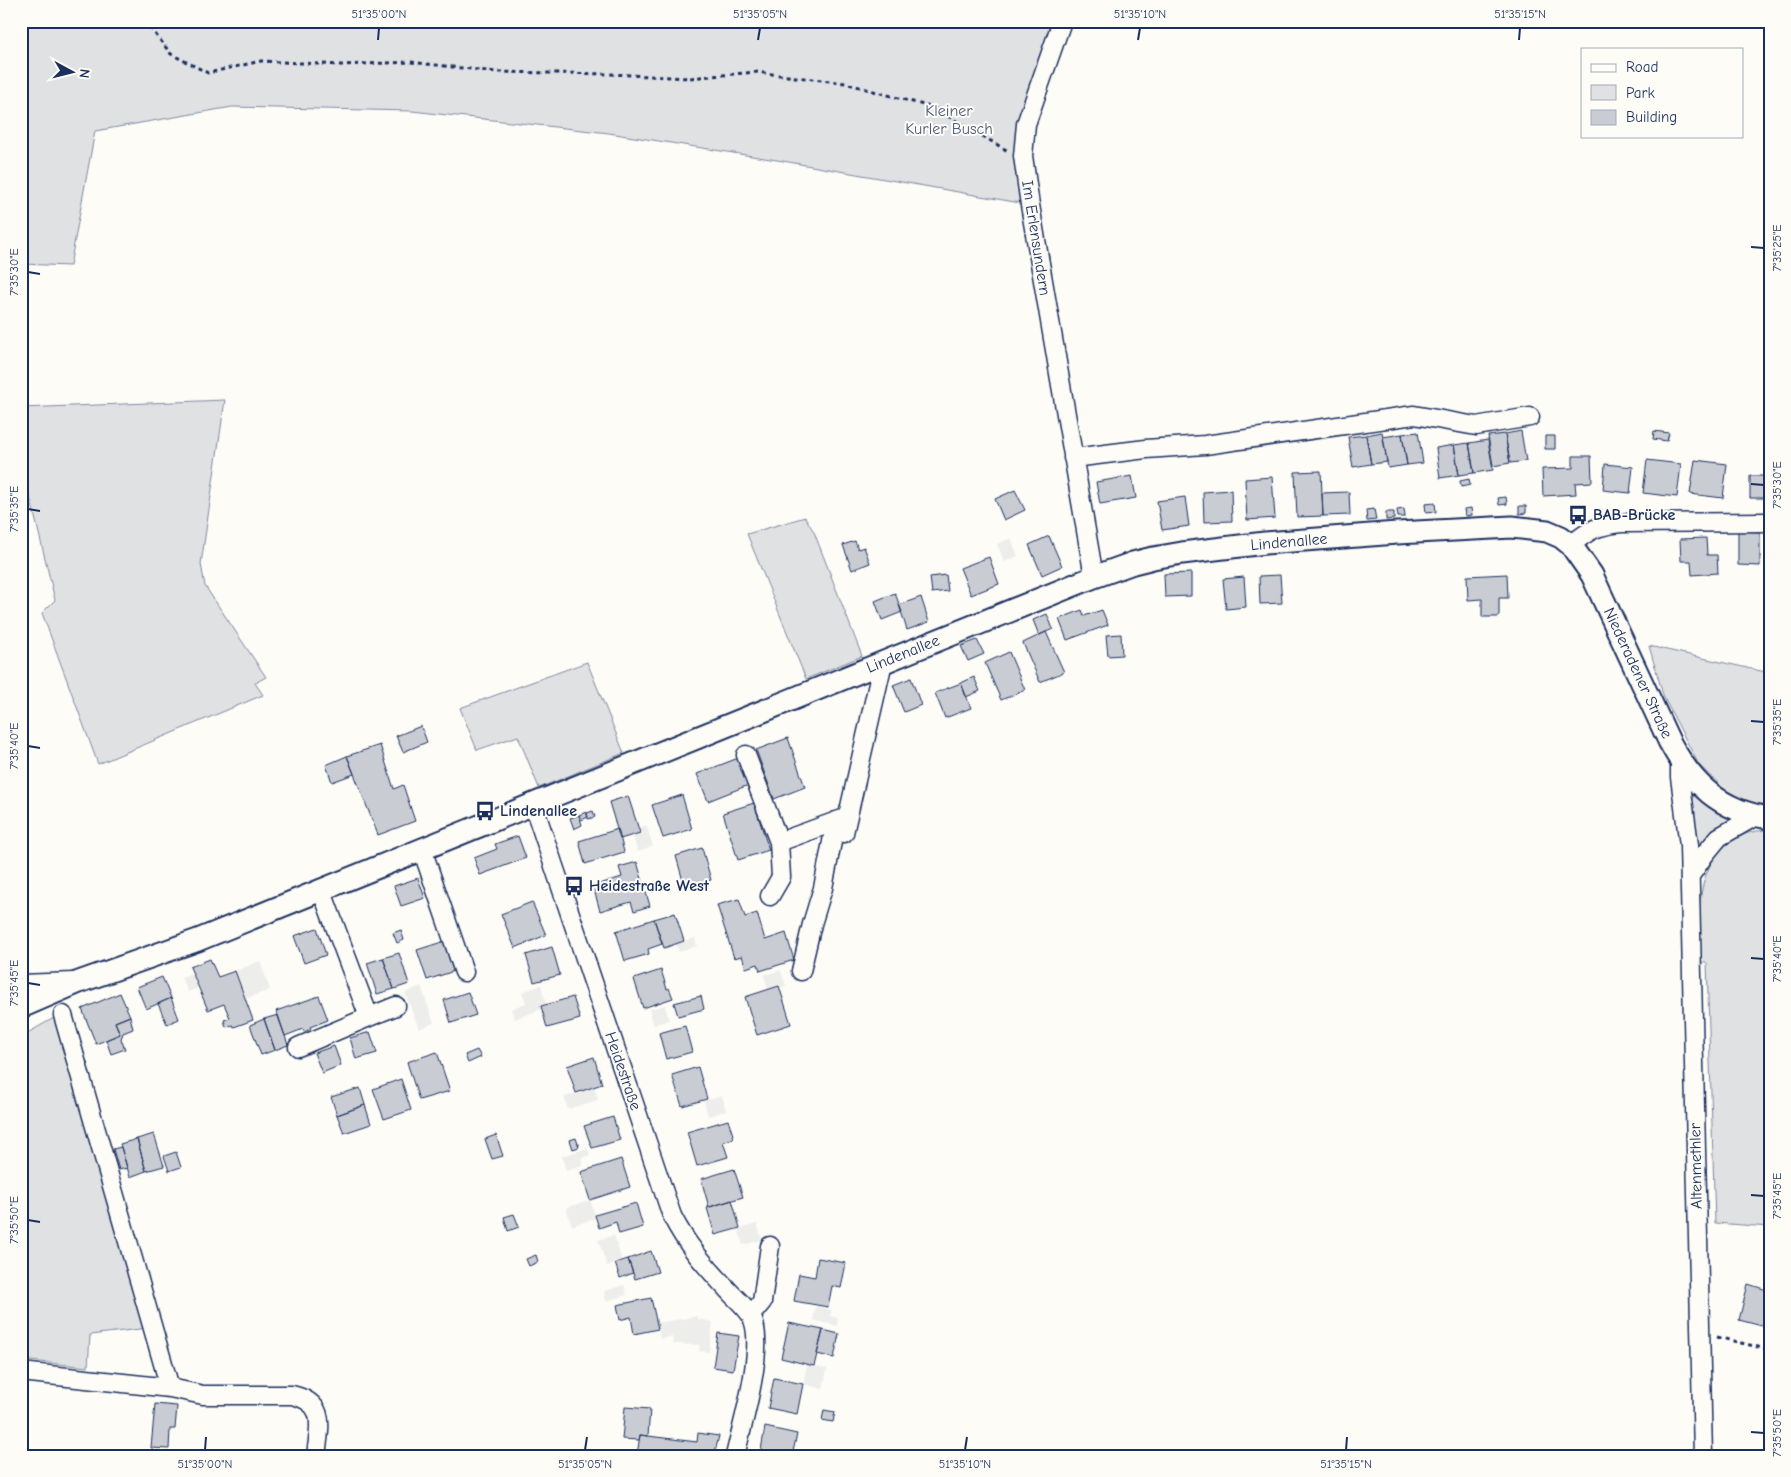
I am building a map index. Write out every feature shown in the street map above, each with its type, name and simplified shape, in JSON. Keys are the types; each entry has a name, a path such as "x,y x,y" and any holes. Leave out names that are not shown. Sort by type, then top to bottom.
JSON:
{"main road":[{"name":"Lindenallee","path":"21,1007 79,982 198,940 1094,576 1133,563 1182,553 1265,543 1512,527"},
{"name":"Niederadener Straße","path":"1512,527 1547,530 1571,545 1592,575 1680,761 1693,779 1709,794 1729,806 1763,817"}],"street":[{"name":"Im Erlensundern","path":"1062,21 1026,124 1023,156 1094,576"},
{"path":"1073,458 1146,449 1205,445 1414,415 1476,426 1530,417"},
{"path":"1571,545 1587,532 1605,525 1622,523 1770,522"},
{"path":"801,971 812,924 843,824 883,662"},
{"path":"746,755 779,842 781,877 770,896"},
{"name":"Altenmethler","path":"1680,761 1680,778 1689,845 1703,1456"},
{"name":"Heidestraße","path":"533,804 672,1216 682,1237 697,1256 751,1315"},
{"path":"1690,876 1719,837 1763,817"},
{"path":"779,842 843,824"},
{"path":"422,849 464,972"},
{"path":"321,889 369,1017"},
{"name":"Lindenallee","path":"21,984 79,982"},
{"path":"298,1047 396,1006"},
{"path":"63,1014 170,1388"},
{"path":"735,1456 753,1375 756,1350 756,1329 751,1315 762,1302 770,1246"},
{"path":"21,1372 170,1388 203,1395 292,1395 304,1397 314,1405 319,1415 316,1456"}],"path":[{"path":"145,21 171,54 208,74 261,61 341,65 410,62 496,72 610,74 690,78 756,72 845,83 934,108 1010,152 1023,156"},
{"path":"1700,1333 1770,1350"}],"shaded area":[{"path":"1011,538 1018,556 1004,562 997,544"},
{"path":"646,825 653,846 638,852 632,835 640,833 638,828"},
{"path":"695,938 697,946 679,952 676,944"},
{"path":"260,961 270,990 245,999 235,971"},
{"path":"781,970 786,986 768,989 764,975"},
{"path":"192,973 198,988 188,992 181,977"},
{"path":"541,985 546,1004 541,1006 542,1009 515,1019 511,1009 526,1003 522,992"},
{"path":"421,986 434,1023 419,1029 405,993"},
{"path":"665,1005 669,1020 654,1025 649,1009"},
{"path":"594,1087 598,1100 568,1109 564,1097"},
{"path":"722,1096 726,1111 708,1116 704,1101"},
{"path":"588,1148 590,1155 581,1158 583,1166 566,1171 562,1156"},
{"path":"590,1200 596,1218 572,1226 566,1208"},
{"path":"757,1224 762,1240 743,1245 738,1229"},
{"path":"614,1235 622,1261 607,1266 598,1240"},
{"path":"624,1285 627,1295 606,1301 604,1291"},
{"path":"816,1306 832,1310 830,1316 838,1318 837,1326 813,1320"},
{"path":"698,1316 698,1319 713,1322 709,1352 699,1351 700,1345 673,1344 672,1337 660,1339 657,1323"},
{"path":"807,1364 827,1369 823,1389 803,1384"}],"green space":[{"name":"Kleiner Kurler Busch","path":"21,21 1054,21 1016,157 1020,203 783,161 609,133 412,111 232,107 95,131 70,266 21,264"},
{"path":"225,400 201,564 205,586 266,677 255,683 263,695 98,764 42,613 55,600 21,459 21,408"},
{"path":"805,517 814,532 862,656 806,679 747,534"},
{"path":"1649,646 1770,673 1770,806 1748,802 1724,789 1699,765 1664,698"},
{"path":"587,662 624,753 539,788 518,736 477,750 460,708"},
{"path":"1689,788 1732,818 1715,830 1697,848"},
{"path":"1770,829 1770,1227 1715,1223 1707,963 1699,963 1699,908 1707,873 1715,858 1726,845 1743,835"},
{"path":"54,1018 148,1328 90,1335 88,1367 21,1360 21,1039 24,1035"}],"building":[{"path":"1521,431 1526,461 1510,463 1505,434"},
{"path":"1654,431 1669,433 1667,441 1653,439"},
{"path":"1382,432 1387,462 1371,464 1366,435"},
{"path":"1418,432 1423,463 1407,465 1402,434"},
{"path":"1402,434 1407,465 1388,468 1383,437"},
{"path":"1505,434 1510,463 1493,466 1488,436"},
{"path":"1366,435 1371,464 1353,467 1348,437"},
{"path":"1545,436 1555,436 1555,449 1545,449"},
{"path":"1488,440 1493,470 1474,473 1469,443"},
{"path":"1469,443 1474,473 1459,475 1454,445"},
{"path":"1454,445 1459,475 1440,478 1436,448"},
{"path":"1573,456 1591,456 1592,482 1575,483 1576,494 1543,496 1542,469 1573,468"},
{"path":"1647,460 1681,464 1677,497 1643,493"},
{"path":"1695,460 1727,464 1723,498 1690,494"},
{"path":"1766,460 1770,460 1770,498 1750,498 1750,476 1766,476"},
{"path":"1605,464 1633,467 1630,493 1603,490"},
{"path":"1321,471 1323,516 1297,517 1295,472"},
{"path":"1132,476 1136,498 1100,504 1096,482"},
{"path":"1272,477 1275,518 1247,520 1245,479"},
{"path":"1469,479 1470,485 1461,487 1460,481"},
{"path":"1015,490 1025,510 1004,520 995,499"},
{"path":"1231,490 1232,521 1204,522 1203,492"},
{"path":"1349,492 1350,515 1323,516 1322,493"},
{"path":"1185,497 1189,526 1162,530 1157,501"},
{"path":"1506,497 1507,504 1499,505 1498,498"},
{"path":"1435,503 1436,512 1426,513 1425,504"},
{"path":"1519,506 1526,506 1526,513 1519,514"},
{"path":"1471,508 1472,515 1465,516 1464,509"},
{"path":"1374,509 1376,520 1367,521 1366,510"},
{"path":"1404,509 1405,517 1398,517 1397,510"},
{"path":"1386,512 1394,512 1394,519 1386,520"},
{"path":"1738,531 1760,532 1760,566 1738,565"},
{"path":"1049,536 1062,566 1042,575 1029,545"},
{"path":"1706,538 1707,555 1717,555 1718,573 1692,575 1691,561 1681,561 1680,539"},
{"path":"855,541 858,549 864,547 870,563 852,570 843,545"},
{"path":"989,557 999,584 971,595 960,568"},
{"path":"1191,573 1191,596 1165,597 1164,574"},
{"path":"1507,574 1508,598 1499,598 1499,617 1482,617 1482,599 1468,600 1467,576"},
{"path":"946,575 948,591 932,593 930,577"},
{"path":"1280,575 1282,603 1260,604 1259,576"},
{"path":"1244,577 1246,607 1226,609 1223,579"},
{"path":"895,593 902,612 882,620 875,601"},
{"path":"921,597 929,622 907,630 899,605"},
{"path":"1082,610 1084,616 1102,610 1108,625 1067,640 1059,619"},
{"path":"1047,614 1053,629 1039,635 1033,620"},
{"path":"1046,632 1064,672 1040,682 1023,643"},
{"path":"1121,634 1122,655 1108,656 1106,635"},
{"path":"977,640 984,654 968,661 961,646"},
{"path":"1009,652 1025,690 1001,700 985,663"},
{"path":"974,677 980,691 966,697 961,683"},
{"path":"911,678 921,705 904,712 893,685"},
{"path":"961,683 971,708 945,718 935,693"},
{"path":"421,726 427,742 403,752 396,736"},
{"path":"788,738 805,787 774,799 756,750"},
{"path":"380,745 394,789 403,785 415,821 378,835 347,756"},
{"path":"347,756 354,774 332,782 326,765"},
{"path":"741,757 751,784 708,801 697,774"},
{"path":"682,795 692,829 663,838 652,805"},
{"path":"628,796 640,833 620,839 609,802"},
{"path":"754,803 769,850 738,860 723,813"},
{"path":"593,811 595,817 588,819 587,813"},
{"path":"586,812 588,817 581,820 579,815"},
{"path":"579,815 582,825 574,829 570,818"},
{"path":"618,829 624,852 585,864 579,841"},
{"path":"518,836 526,858 480,875 474,858 497,849 495,844"},
{"path":"702,848 711,880 685,888 676,856"},
{"path":"637,862 650,906 634,911 631,902 600,911 593,886 622,877 619,867"},
{"path":"418,878 425,898 401,906 394,886"},
{"path":"739,899 745,917 757,913 765,940 786,933 794,960 760,971 758,964 746,968 742,956 734,958 717,905"},
{"path":"532,902 546,935 515,948 501,914"},
{"path":"675,913 684,941 664,948 654,919"},
{"path":"654,919 662,944 648,949 649,954 625,961 616,931"},
{"path":"317,928 326,955 304,963 294,936"},
{"path":"401,930 404,940 397,943 393,933"},
{"path":"445,941 454,971 427,980 417,950"},
{"path":"552,947 560,975 534,982 526,955"},
{"path":"399,953 409,984 394,989 383,958"},
{"path":"383,958 394,989 377,994 367,963"},
{"path":"210,959 218,977 235,971 253,1020 234,1027 233,1025 226,1027 224,1020 230,1018 224,1004 208,1010 190,967"},
{"path":"661,970 667,989 669,988 673,998 643,1008 634,979"},
{"path":"162,977 171,998 146,1009 137,987"},
{"path":"779,986 791,1024 757,1035 745,997"},
{"path":"468,992 476,1015 451,1023 444,1000"},
{"path":"120,993 130,1016 115,1022 120,1034 96,1044 82,1009"},
{"path":"319,996 328,1020 310,1027 311,1029 304,1032 303,1029 285,1036 276,1011"},
{"path":"701,996 704,1009 678,1016 674,1003"},
{"path":"573,997 580,1019 547,1028 541,1006"},
{"path":"171,998 179,1019 167,1024 158,1004"},
{"path":"278,1015 288,1045 275,1050 264,1019"},
{"path":"130,1016 133,1029 123,1033 121,1039 125,1049 111,1054 106,1040 120,1034 115,1022"},
{"path":"264,1019 275,1050 261,1055 250,1025"},
{"path":"685,1026 692,1052 666,1059 659,1033"},
{"path":"370,1032 377,1053 356,1059 350,1038"},
{"path":"334,1046 341,1065 322,1073 314,1053"},
{"path":"477,1050 481,1057 468,1063 465,1055"},
{"path":"437,1052 450,1091 419,1100 407,1062"},
{"path":"594,1057 602,1084 576,1093 567,1066"},
{"path":"698,1067 707,1099 682,1106 672,1075"},
{"path":"401,1079 411,1110 384,1119 373,1089"},
{"path":"360,1088 365,1105 337,1115 331,1097"},
{"path":"365,1105 371,1124 344,1133 337,1115"},
{"path":"613,1117 620,1140 592,1148 584,1126"},
{"path":"728,1120 734,1138 723,1142 728,1157 697,1166 687,1132"},
{"path":"154,1134 164,1166 146,1171 137,1139"},
{"path":"496,1135 503,1156 492,1159 485,1139"},
{"path":"576,1138 579,1147 573,1149 570,1140"},
{"path":"137,1139 146,1171 130,1177 120,1144"},
{"path":"121,1147 127,1168 119,1170 113,1149"},
{"path":"176,1152 181,1167 169,1171 164,1156"},
{"path":"621,1159 630,1187 590,1200 581,1172"},
{"path":"734,1169 743,1197 709,1207 701,1179"},
{"path":"732,1200 740,1228 715,1235 707,1208"},
{"path":"636,1203 643,1227 619,1234 616,1222 599,1228 595,1215"},
{"path":"514,1214 519,1227 508,1231 504,1217"},
{"path":"651,1251 658,1272 635,1279 628,1259"},
{"path":"536,1255 538,1262 529,1266 526,1259"},
{"path":"818,1258 846,1263 841,1288 832,1286 828,1307 794,1301 799,1274 815,1277"},
{"path":"628,1259 633,1273 620,1278 615,1263"},
{"path":"1748,1284 1770,1291 1770,1301 1762,1326 1739,1320"},
{"path":"651,1298 658,1329 634,1334 631,1317 620,1320 617,1305"},
{"path":"789,1323 823,1330 814,1366 781,1358"},
{"path":"823,1330 839,1334 834,1358 817,1354"},
{"path":"718,1333 739,1336 733,1370 713,1367"},
{"path":"774,1378 803,1384 797,1414 768,1408"},
{"path":"155,1404 177,1406 175,1429 170,1429 169,1449 151,1448"},
{"path":"625,1407 650,1409 648,1436 640,1435 639,1440 622,1439"},
{"path":"824,1410 835,1412 833,1422 822,1420"},
{"path":"765,1427 797,1434 792,1456 760,1456"},
{"path":"698,1433 719,1436 714,1456 637,1455 640,1435 697,1442"}],"place":[{"name":"BAB-Brücke","path":"1578,515"},
{"name":"Lindenallee","path":"485,811"},
{"name":"Heidestraße West","path":"574,886"}]}
